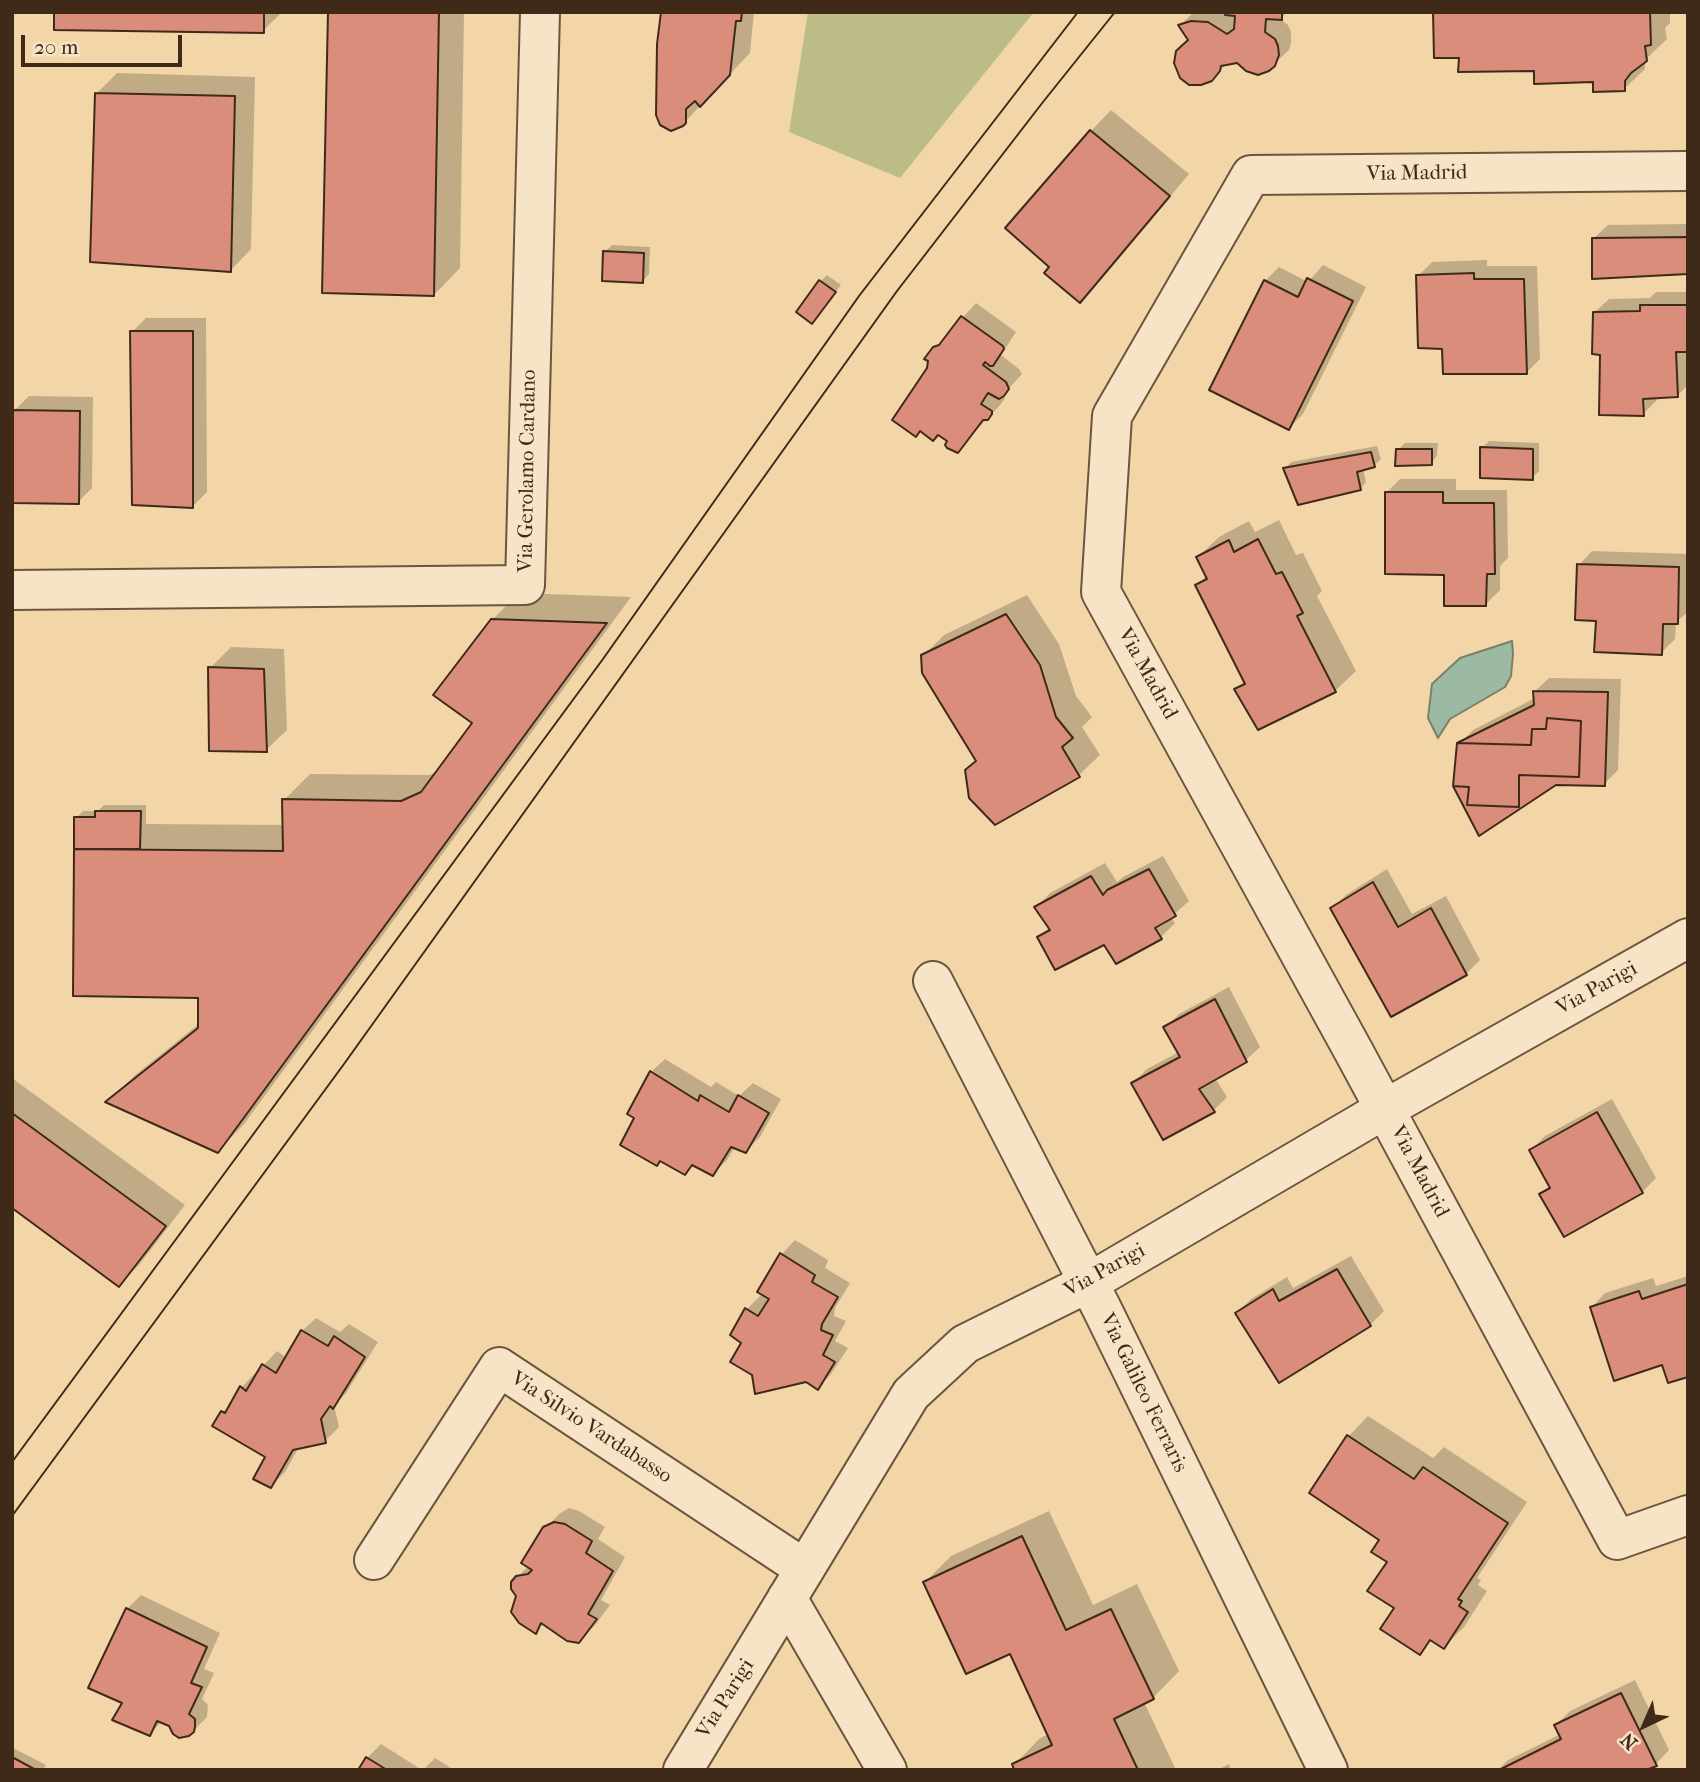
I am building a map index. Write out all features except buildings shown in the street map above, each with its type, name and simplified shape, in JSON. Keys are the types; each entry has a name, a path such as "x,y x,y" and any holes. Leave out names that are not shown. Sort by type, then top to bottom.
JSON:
{"street":[{"name":"Via Gerolamo Cardano","path":"12,590 526,585 540,12"},
{"name":"Via Madrid","path":"1688,171 1251,175 1112,416 1101,592 1385,1109 1617,1540 1688,1515"},
{"name":"Via Parigi","path":"682,1770 911,1394 965,1345 1088,1283 1385,1109 1688,938"},
{"name":"Via Galileo Ferraris","path":"933,981 1088,1283 1328,1770"},
{"name":"Via Silvio Vardabasso","path":"374,1560 499,1367 796,1584"},
{"path":"796,1584 887,1770"}],"green space":[{"path":"808,12 1034,12 900,178 789,132"}],"shaded area":[{"path":"1512,641 1511,676 1505,687 1450,719 1438,738 1428,718 1432,684 1460,658"}],"tram line":[{"path":"12,1462 603,659 859,296 1078,12"},
{"path":"12,1516 344,1064 897,291 1115,12"}]}
